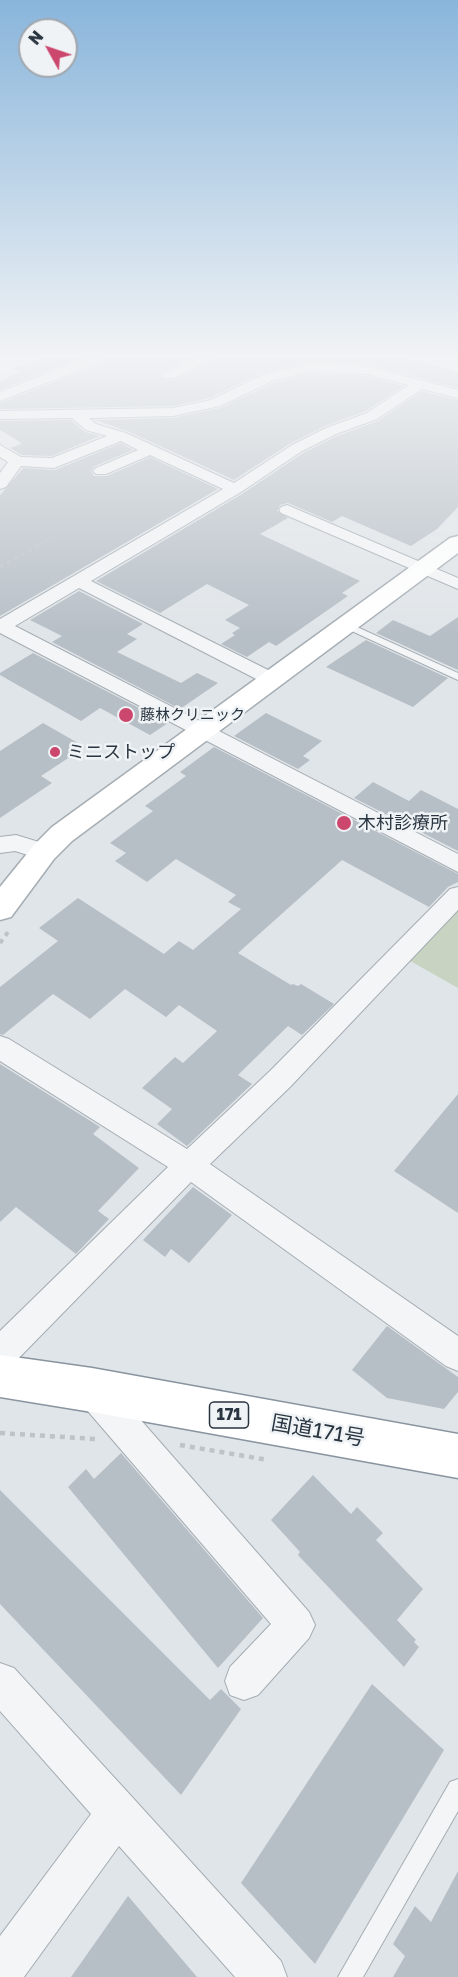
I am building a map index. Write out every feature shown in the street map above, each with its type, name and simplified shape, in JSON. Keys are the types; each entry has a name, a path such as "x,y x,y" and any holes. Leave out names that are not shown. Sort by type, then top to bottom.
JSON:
{"main road":[{"path":"0,909 44,852 62,834 458,543"},
{"name":"国道171号","path":"0,1376 92,1390 458,1456"}],"street":[{"path":"0,450 17,461 54,463 86,450"},
{"path":"100,471 149,450"},
{"path":"151,450 235,489"},
{"path":"1,626 235,489 294,450"},
{"path":"0,484 17,461"},
{"path":"288,510 458,584"},
{"path":"78,581 271,679"},
{"path":"1,626 458,864"},
{"path":"0,845 16,843 44,852"},
{"path":"0,1354 189,1165 280,1079 458,895"},
{"path":"0,1047 189,1165 458,1355"},
{"path":"92,1390 296,1624 244,1681"},
{"path":"0,1682 266,1977"},
{"path":"0,1972 118,1813"}],"lane":[{"path":"346,625 458,677"},
{"path":"350,1977 458,1790"}],"path":[{"path":"0,567 56,536"},
{"path":"0,1433 180,1445 271,1461"}],"green space":[{"path":"458,905 458,988 405,958"}],"building":[{"path":"14,450 66,450 52,456 22,455"},
{"path":"103,450 132,450 95,466 91,471 94,476 107,476 150,457 218,489 0,616 0,495 23,468 55,470"},
{"path":"169,450 280,450 234,480"},
{"path":"308,450 458,450 458,507 437,529 411,546 342,516 332,522 288,503 280,505 277,511 288,518 260,534 360,581 342,593 348,596 276,646 269,642 247,657 221,644 235,635 232,633 240,628 225,620 249,605 207,584 160,613 96,581 242,494"},
{"path":"79,591 143,624 127,634 137,639 117,652 181,683 197,673 218,683 180,709 52,642 62,636 30,620"},
{"path":"458,617 458,670 376,633 393,620 430,636"},
{"path":"366,640 448,678 413,707 326,667"},
{"path":"33,653 168,723 150,735 100,708 81,721 0,675"},
{"path":"266,713 322,741 303,756 310,760 298,769 234,736"},
{"path":"43,723 85,747 41,776 52,783 0,818 0,751"},
{"path":"214,747 458,874 458,882 448,887 429,907 342,860 238,953 291,985 301,984 334,1004 302,1035 288,1026 238,1075 252,1084 187,1146 157,1124 172,1109 142,1088 175,1057 183,1063 217,1031 179,1005 166,1017 125,989 90,1019 53,994 3,1035 0,1034 0,987 58,941 39,928 78,898 164,954 179,941 193,950 241,909 228,902 236,895 176,859 147,882 115,861 126,853 110,843 153,811 145,806 186,776 180,772"},
{"path":"373,782 409,801 421,790 458,809 458,851 354,798"},
{"path":"0,1064 100,1127 93,1134 139,1168 98,1211 109,1219 76,1254 16,1207 0,1222"},
{"path":"458,1094 458,1213 394,1171"},
{"path":"193,1187 232,1215 189,1263 171,1249 165,1257 143,1240"},
{"path":"387,1326 458,1377 458,1392 444,1409 387,1398 352,1370"},
{"path":"121,1453 263,1618 218,1668 68,1487 86,1469 94,1479"},
{"path":"313,1475 351,1514 357,1507 383,1533 376,1540 423,1589 397,1620 416,1640 414,1642 419,1647 404,1667 298,1555 300,1552 271,1520"},
{"path":"0,1490 210,1700 221,1689 241,1709 181,1795 0,1604"},
{"path":"372,1684 444,1750 315,1964 241,1883"},
{"path":"458,1871 458,1977 393,1977 405,1956 393,1944 415,1906 431,1922"},
{"path":"128,1896 197,1977 71,1977"}],"place":[{"name":"藤林クリニック","path":"126,715"},
{"name":"ミニストップ","path":"55,752"},
{"name":"木村診療所","path":"344,823"}]}
